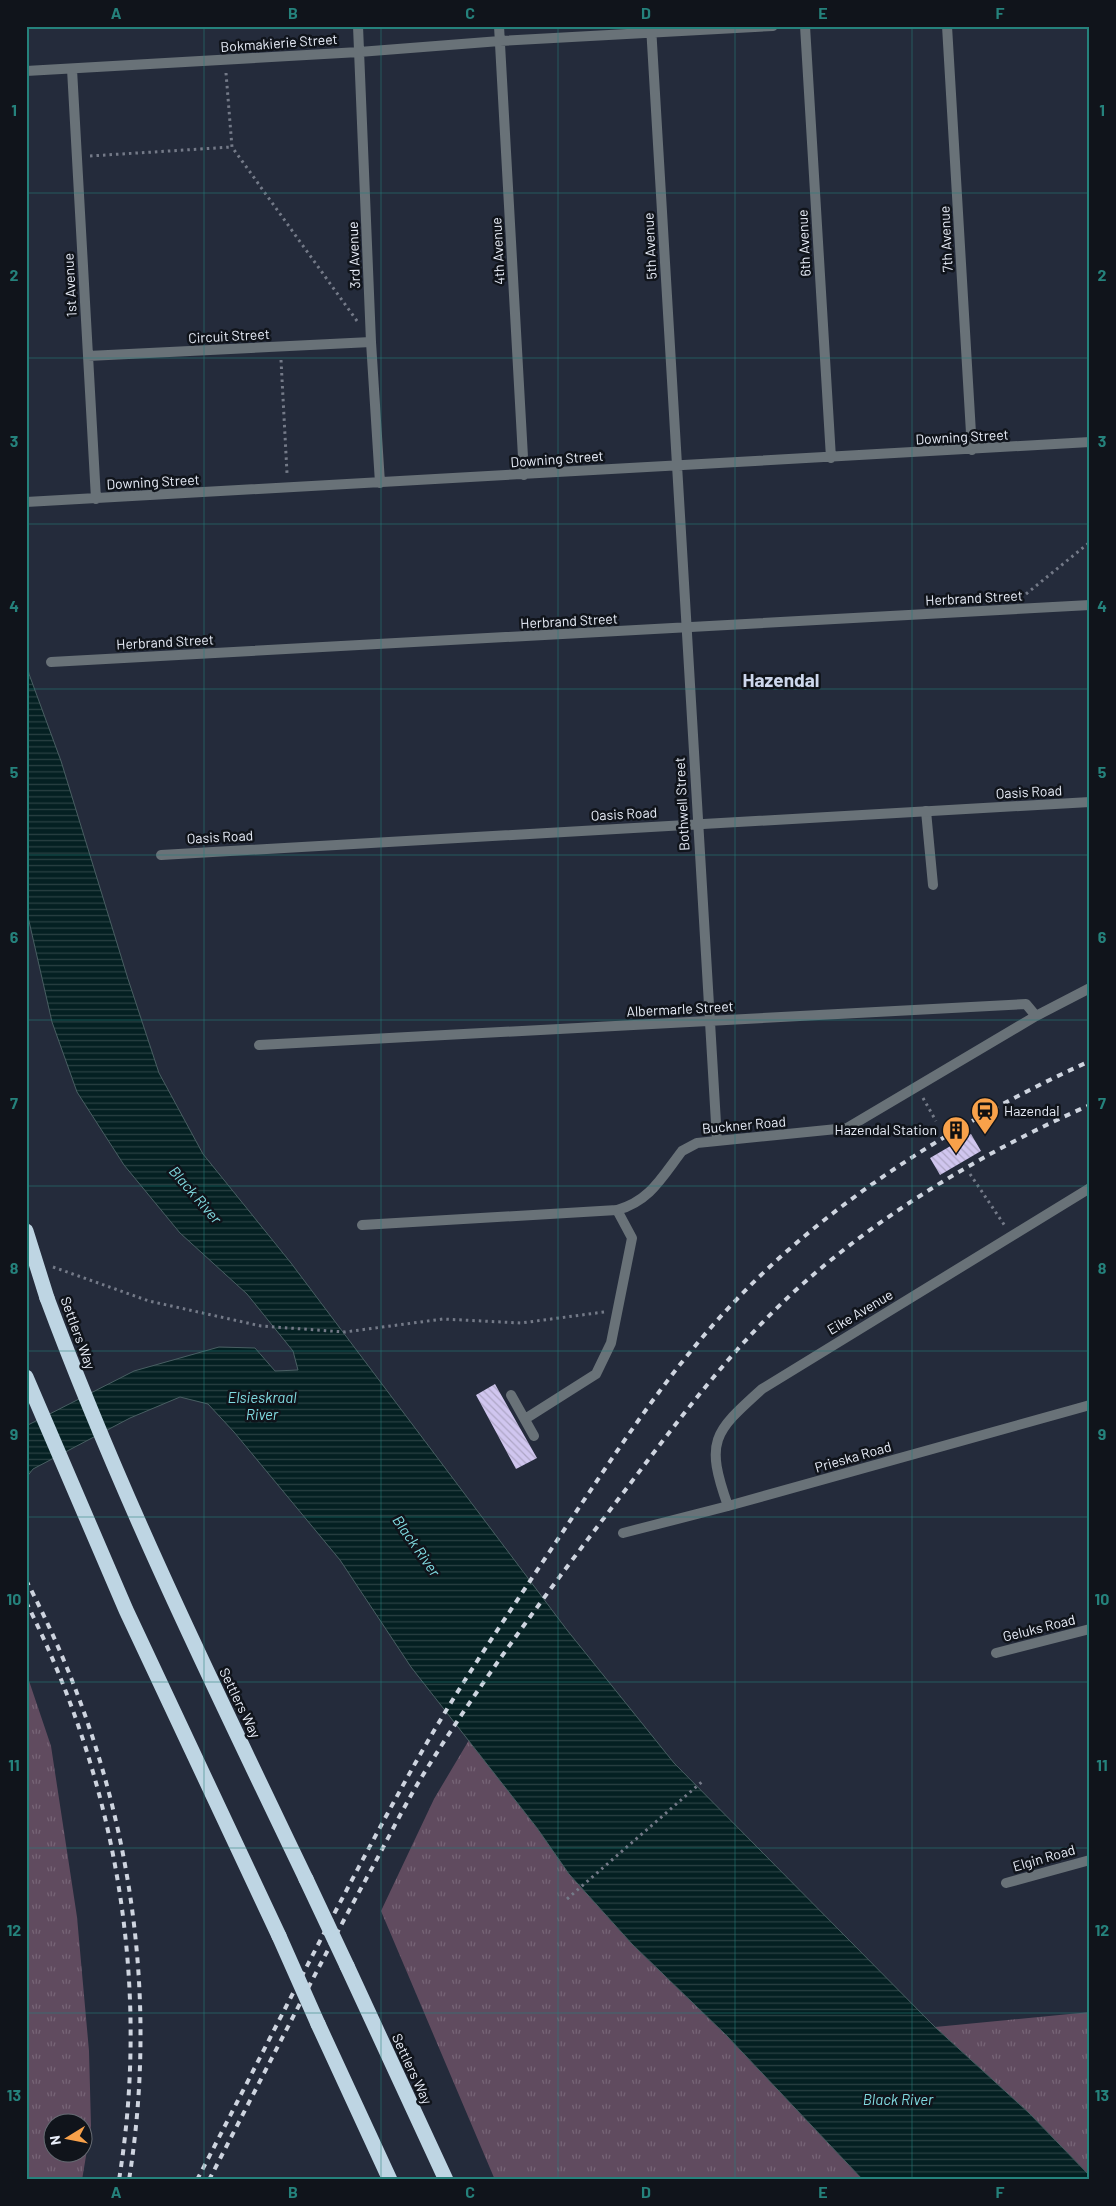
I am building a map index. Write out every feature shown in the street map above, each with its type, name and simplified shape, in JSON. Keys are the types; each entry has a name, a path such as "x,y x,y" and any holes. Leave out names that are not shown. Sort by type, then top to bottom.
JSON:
{"highway":[{"name":"Settlers Way","path":"26,1231 47,1298 78,1382 119,1479 173,1601 306,1879 446,2180"},
{"path":"26,1377 35,1402 126,1610 279,1936 390,2180"}],"street":[{"name":"3rd Avenue","path":"358,26 371,342 380,483"},
{"name":"4th Avenue","path":"499,26 524,475"},
{"name":"Bokmakierie Street","path":"26,71 359,52 651,30 773,26"},
{"name":"6th Avenue","path":"805,26 831,458"},
{"name":"7th Avenue","path":"947,26 972,450"},
{"name":"5th Avenue","path":"651,30 676,465"},
{"name":"1st Avenue","path":"72,69 96,498"},
{"name":"Circuit Street","path":"88,356 371,342"},
{"name":"Downing Street","path":"26,502 1090,442"},
{"name":"Bothwell Street","path":"676,465 717,1140"},
{"name":"Herbrand Street","path":"50,662 1090,605"},
{"name":"Oasis Road","path":"161,854 1090,802"},
{"path":"926,811 933,885"},
{"path":"1036,1016 1090,988"},
{"name":"Albermarle Street","path":"259,1044 1026,1004 1036,1016"},
{"name":"Buckner Road","path":"362,1225 617,1210 633,1206 646,1197 689,1146 717,1140 847,1128 862,1121 1036,1016"},
{"name":"Eike Avenue","path":"728,1506 716,1474 715,1453 717,1438 725,1425 762,1389 1090,1188"},
{"path":"525,1419 596,1374 611,1342 619,1310 632,1238 617,1210"},
{"path":"511,1395 534,1436"},
{"name":"Prieska Road","path":"623,1533 728,1506 1090,1405"},
{"name":"Geluks Road","path":"996,1653 1090,1629"},
{"name":"Elgin Road","path":"1006,1883 1090,1860"}],"path":[{"path":"224,60 232,146 371,342"},
{"path":"77,157 232,146"},
{"path":"281,347 288,488"},
{"path":"1007,610 1090,542"},
{"path":"927,1106 936,1121"},
{"path":"970,1174 1006,1228"},
{"path":"50,1266 149,1301 261,1326 344,1332 443,1319 521,1324 619,1310"},
{"path":"566,1899 704,1780"}],"green space":[{"path":"26,1672 51,1746 77,1917 89,2051 91,2114 42,2114 42,2164 85,2164 82,2180 26,2180"},
{"path":"469,1740 537,1828 569,1874 632,1944 726,2035 863,2180 495,2180 381,1911 434,1799"},
{"path":"1090,2012 1090,2176 1029,2113 935,2027"}],"water":[{"name":"Black River","path":"26,658 29,674 61,761 159,1073 203,1154 291,1263 567,1630 674,1763 935,2027 1029,2113 1090,2176 1090,2180 863,2180 726,2035 632,1944 569,1874 537,1828 411,1667 340,1560 234,1432 208,1404 180,1397 130,1418 33,1469 26,1478 26,1426 134,1371 219,1347 255,1348 275,1371 298,1370 293,1351 247,1294 180,1233 124,1165 77,1092 52,1022 26,908"}],"building":[{"name":"Hazendal Station","path":"971,1134 981,1151 940,1175 930,1158"},
{"path":"495,1384 537,1458 516,1469 476,1395"}],"railway":[{"path":"197,2180 357,1871 448,1707 606,1468 690,1352 738,1298 776,1261 858,1194 903,1163 995,1108 1090,1061"},
{"path":"209,2180 330,1947 426,1770 495,1665 544,1597 708,1384 755,1331 806,1281 837,1255 905,1205 978,1161 1090,1105"},
{"path":"26,1580 60,1650 88,1723 110,1797 126,1872 136,1948 140,2025 138,2102 129,2180"},
{"path":"26,1602 57,1670 83,1740 103,1811 118,1884 127,1957 131,2032 128,2106 119,2180"}],"place":[{"name":"Hazendal","path":"985,1135"},
{"name":"Hazendal Station","path":"956,1154"}],"district":[{"name":"Hazendal","path":"781,680"}],"water label":[{"name":"Elsieskraal River","path":"262,1406"}]}
